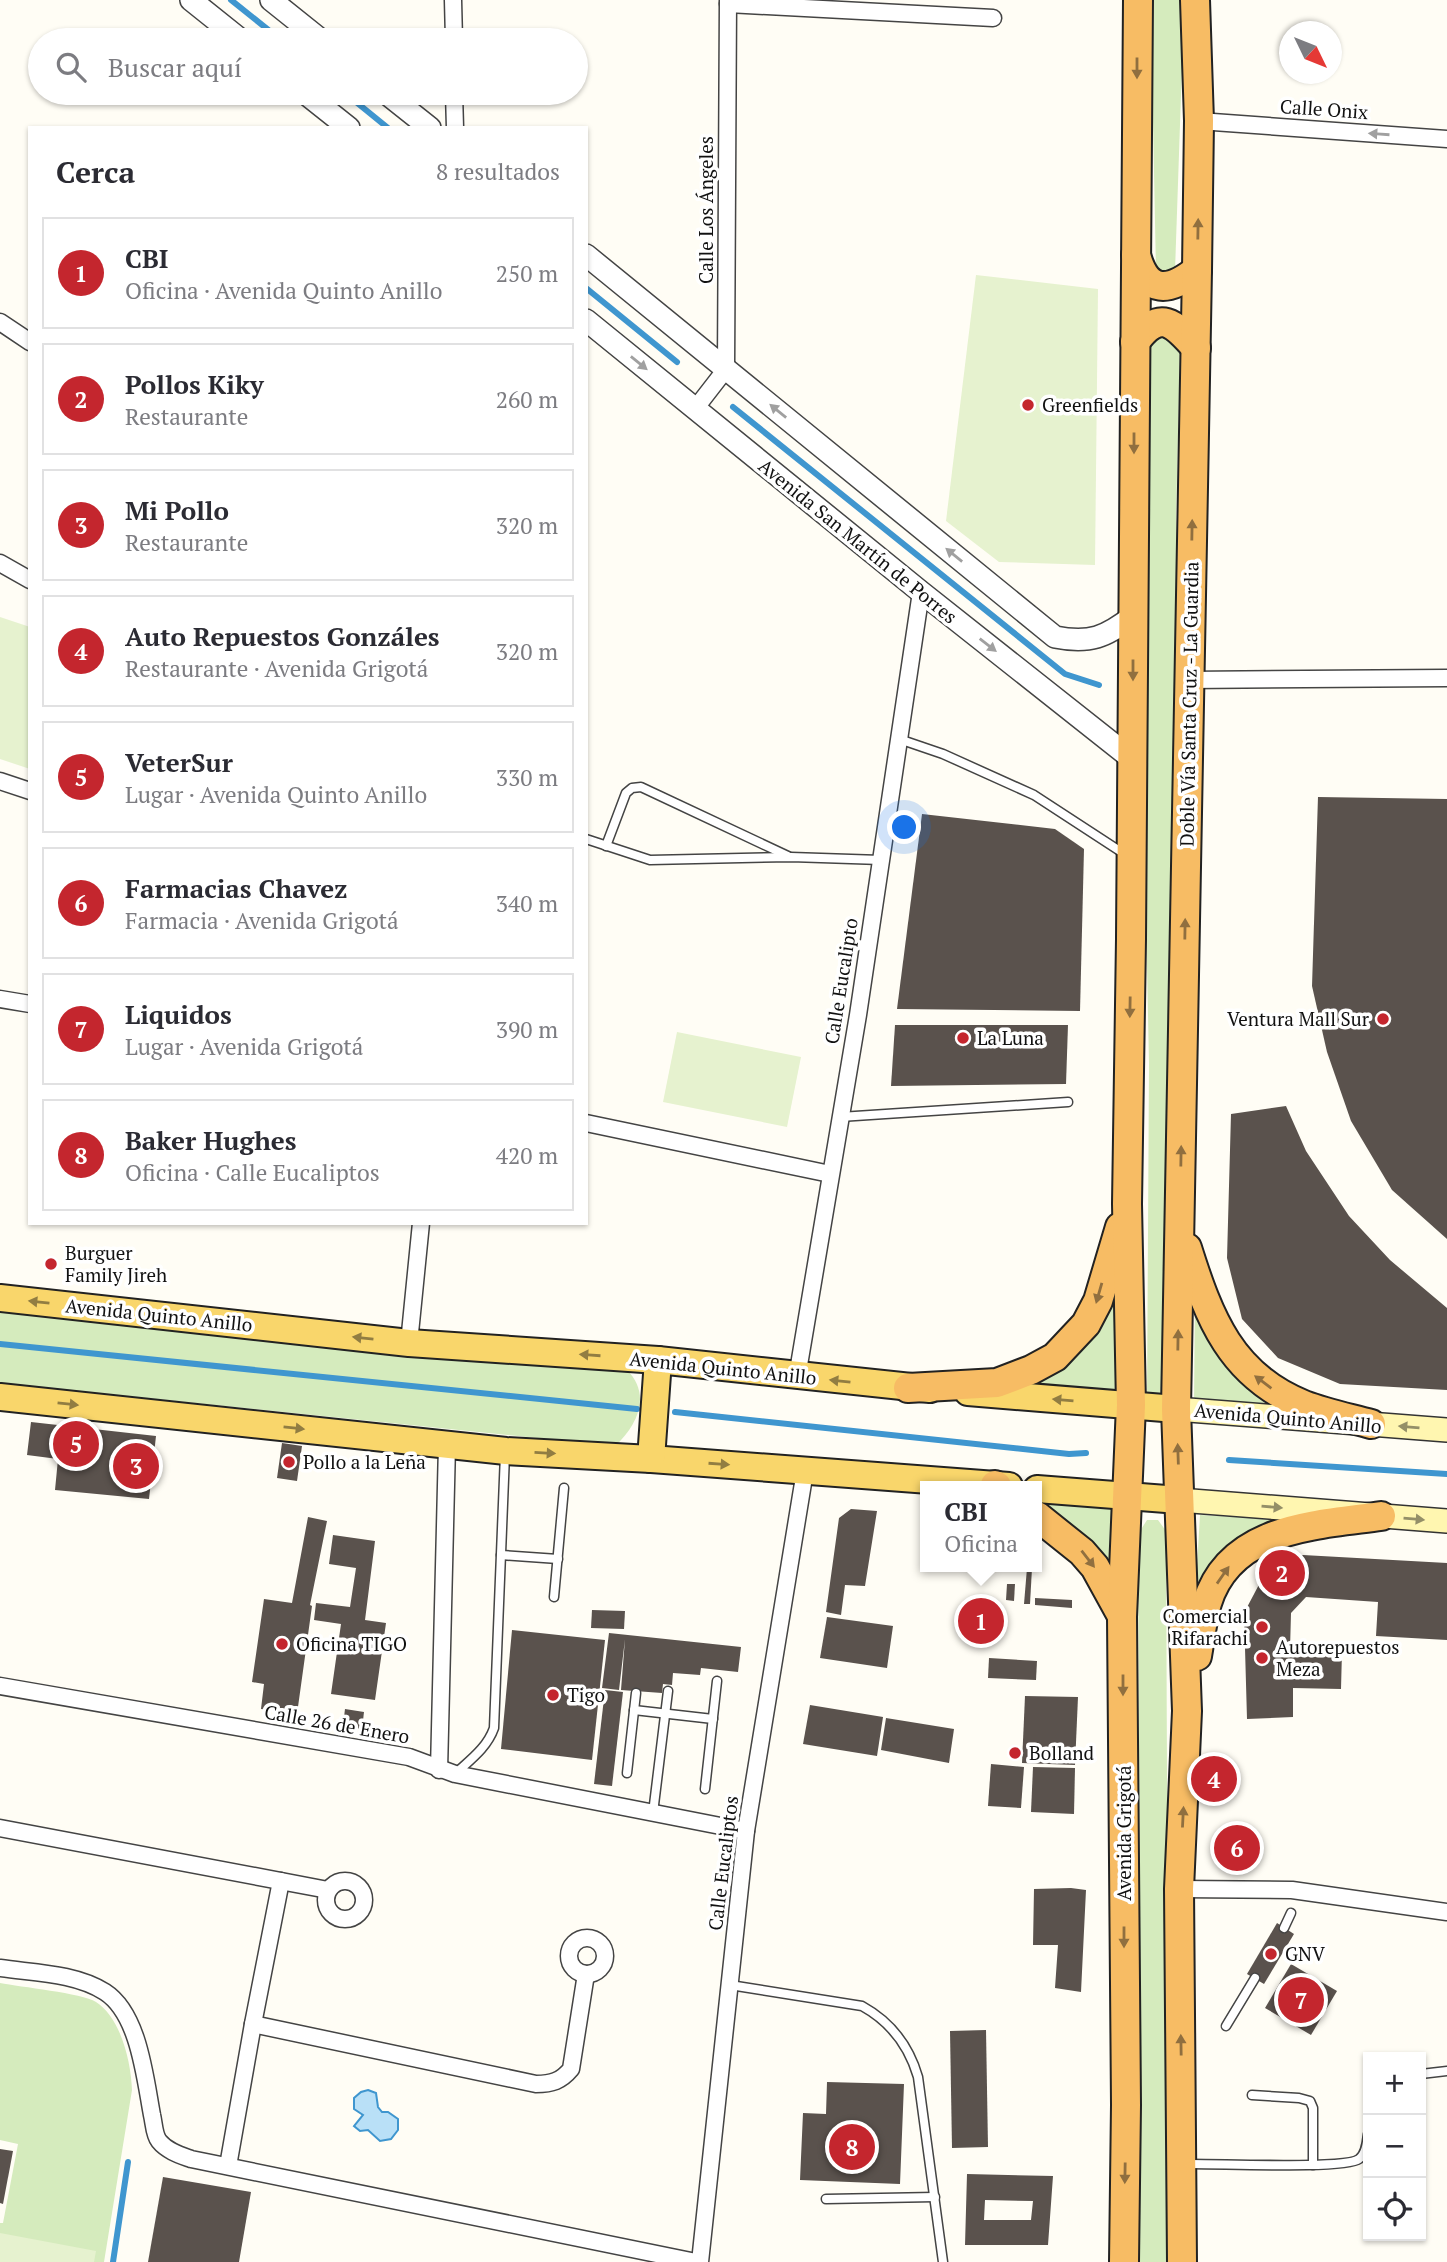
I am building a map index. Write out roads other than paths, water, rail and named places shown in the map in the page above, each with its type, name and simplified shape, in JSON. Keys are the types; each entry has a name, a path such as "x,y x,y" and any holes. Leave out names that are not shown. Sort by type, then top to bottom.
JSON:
{"highway":[{"path":"1130,1405 1127,1204 1138,0"},
{"name":"Doble Vía Santa Cruz - La Guardia","path":"1176,1409 1196,348 1199,121 1195,0"},
{"path":"1136,252 1140,271 1147,280 1165,287 1180,283 1197,270"},
{"path":"1135,342 1145,328 1164,321 1172,323 1196,348"},
{"path":"908,1388 997,1382 1031,1370 1055,1357 1086,1324 1098,1301 1127,1204"},
{"path":"1179,1224 1198,1284 1215,1323 1236,1359 1264,1385 1304,1405 1371,1424"},
{"name":"Avenida Grigotá","path":"1124,2262 1126,2091 1122,1617 1130,1405"},
{"path":"1176,1409 1187,1711 1180,1889 1182,2262"},
{"path":"1187,1711 1208,1601 1218,1580 1235,1558 1252,1545 1275,1535 1306,1527 1381,1516"},
{"path":"1042,1520 1082,1552 1094,1567 1122,1617"}],"main road":[{"name":"Avenida Quinto Anillo","path":"0,1298 409,1343 658,1360 908,1388 1447,1430"},
{"path":"651,1459 658,1360"},
{"path":"0,1397 506,1451 651,1459 935,1481"},
{"path":"1042,1489 1447,1521"}],"street":[{"path":"191,0 226,28"},
{"path":"271,0 306,28"},
{"path":"453,0 454,28"},
{"path":"728,2 993,18"},
{"name":"Calle Los Ángeles","path":"726,369 728,2"},
{"path":"320,105 346,126"},
{"path":"401,105 427,126"},
{"path":"454,105 455,126"},
{"name":"Calle Onix","path":"1199,121 1447,139"},
{"path":"588,257 1055,637 1083,640 1096,638 1111,632 1133,615"},
{"path":"0,322 28,341"},
{"name":"Avenida San Martín de Porres","path":"588,322 1132,759"},
{"path":"695,409 726,369"},
{"path":"0,564 28,579"},
{"name":"Calle Eucalipto","path":"797,1377 858,1015 922,592"},
{"path":"1188,680 1447,678"},
{"path":"0,781 28,790"},
{"path":"0,999 28,1004"},
{"path":"588,1123 830,1174"},
{"path":"409,1343 421,1225"},
{"path":"447,1445 447,1772"},
{"name":"Calle Eucaliptos","path":"698,2262 746,1832 805,1471"},
{"name":"Calle 26 de Enero","path":"0,1686 409,1757 447,1772 746,1832"},
{"path":"0,1828 328,1890"},
{"path":"228,2166 281,1881"},
{"path":"1180,1889 1292,1890 1447,1912"},
{"path":"0,1968 64,1977 94,1986 108,1994 129,2020 157,2140 174,2153 698,2262"},
{"path":"253,2024 536,2084 550,2084 563,2078 571,2069 586,1974"}],"lane":[{"path":"899,739 943,754 1034,795 1132,858"},
{"path":"606,846 626,793 632,788 641,787 791,857"},
{"path":"588,840 650,860 791,857 881,860"},
{"path":"839,1117 1068,1102"},
{"path":"447,1772 484,1747 491,1739 494,1728 506,1451"},
{"path":"554,1597 564,1488"},
{"path":"501,1555 558,1559"},
{"path":"705,1788 717,1681"},
{"path":"653,1814 668,1691"},
{"path":"627,1773 636,1693"},
{"path":"634,1710 713,1719"},
{"path":"1284,1928 1291,1913"},
{"path":"1226,2026 1255,1978"},
{"path":"730,1985 862,2006 880,2016 897,2034 913,2059 918,2077 943,2262"},
{"path":"1426,2073 1447,2071"},
{"path":"1252,2095 1310,2101 1313,2108 1314,2165"},
{"path":"1182,2164 1314,2165 1350,2163 1360,2159 1363,2154"},
{"path":"826,2199 935,2197"}],"water":[{"path":"368,2090 376,2093 378,2107 382,2112 388,2112 398,2119 398,2130 391,2139 380,2141 368,2130 360,2131 354,2126 363,2115 354,2109 354,2098"}],"waterway":[{"path":"231,0 266,28"},
{"path":"360,105 386,126"},
{"path":"588,290 677,362"},
{"path":"733,407 1065,674 1099,685"},
{"path":"0,1344 637,1409"},
{"path":"675,1412 1069,1454 1086,1453"},
{"path":"1229,1460 1447,1474"},
{"path":"113,2262 128,2162"}],"place":[{"name":"Greenfields","path":"1028,405"},
{"name":"Ventura Mall Sur","path":"1383,1019"},
{"name":"La Luna","path":"963,1038"},
{"name":"Burguer Family Jireh","path":"51,1264"},
{"name":"VeterSur","path":"76,1444"},
{"name":"Pollo a la Leña","path":"289,1462"},
{"name":"Mi Pollo","path":"136,1466"},
{"name":"Pollos Kiky","path":"1282,1573"},
{"name":"CBI","path":"981,1621"},
{"name":"Comercial Rifarachi","path":"1262,1627"},
{"name":"Oficina TIGO","path":"282,1644"},
{"name":"Autorepuestos Meza","path":"1262,1658"},
{"name":"Tigo","path":"553,1695"},
{"name":"Bolland","path":"1015,1753"},
{"name":"Auto Repuestos Gonzáles","path":"1214,1779"},
{"name":"Farmacias Chavez","path":"1237,1848"},
{"name":"GNV","path":"1271,1954"},
{"name":"Liquidos","path":"1301,2000"},
{"name":"Baker Hughes","path":"852,2147"}]}
